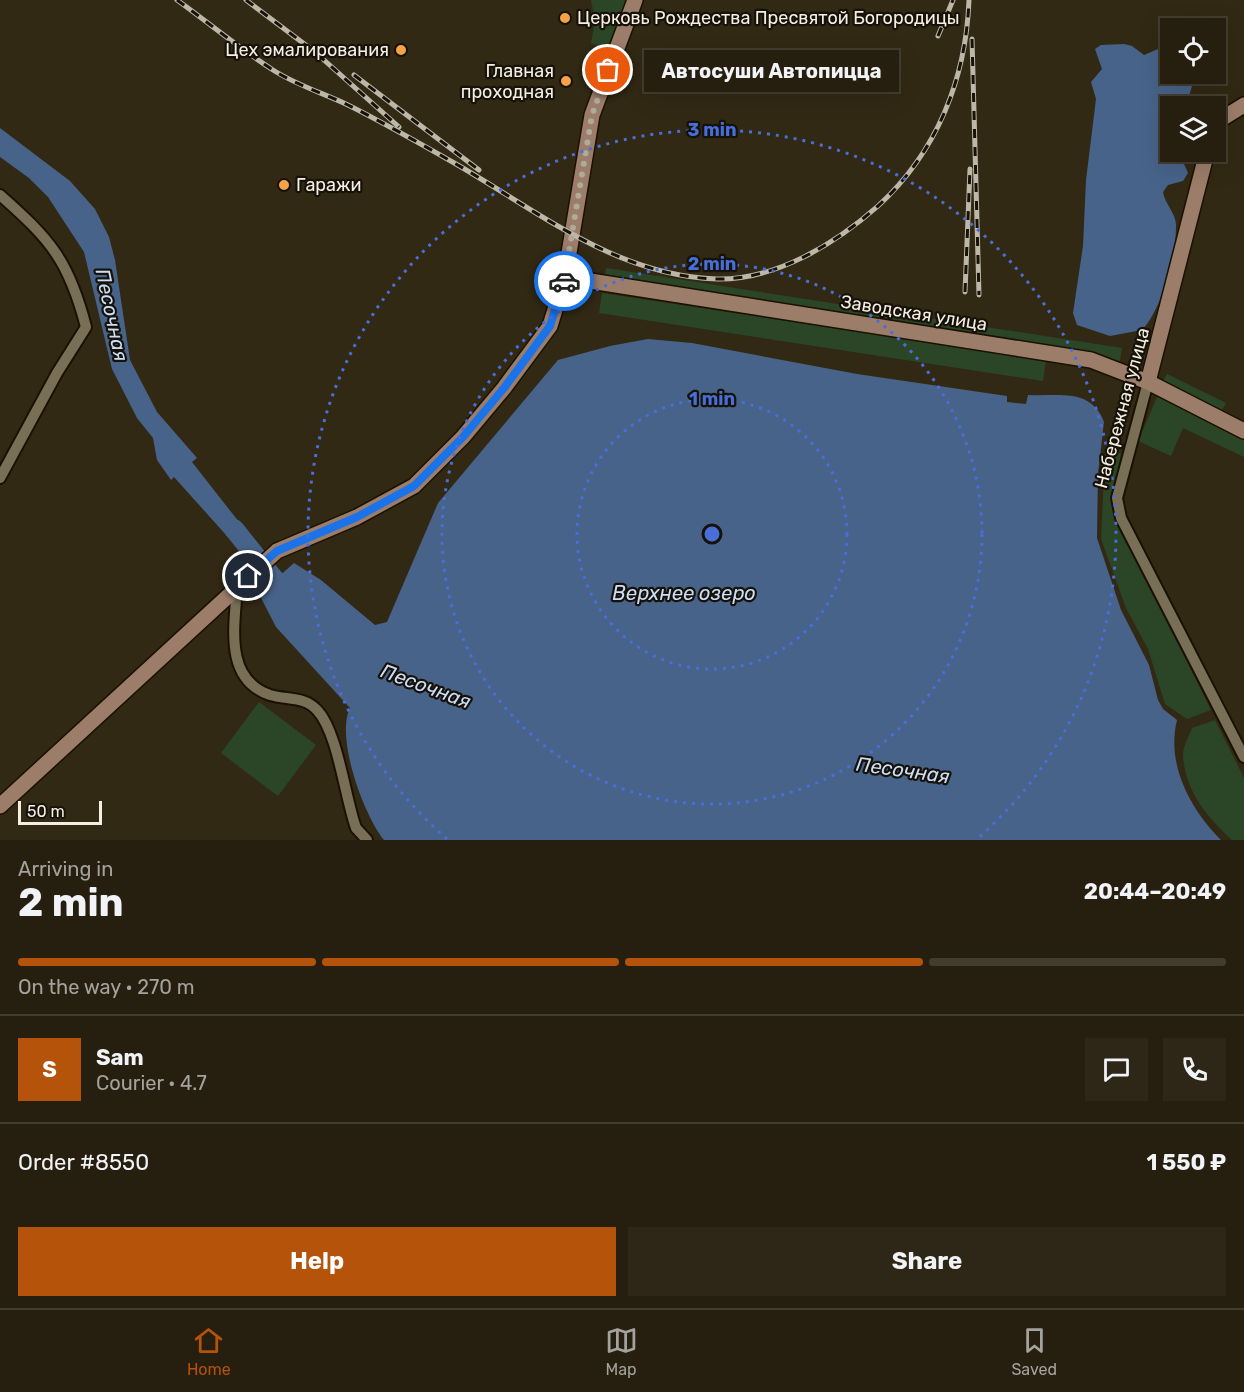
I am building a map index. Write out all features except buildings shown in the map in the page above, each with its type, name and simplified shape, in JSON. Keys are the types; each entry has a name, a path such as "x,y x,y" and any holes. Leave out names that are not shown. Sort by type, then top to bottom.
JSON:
{"main road":[{"path":"0,806 277,551 357,517 414,486 470,429 550,326 565,277 592,115 635,0"},
{"path":"1226,116 1244,105"},
{"name":"Набережная улица","path":"1148,382 1204,162"},
{"name":"Заводская улица","path":"565,277 1091,360 1148,382 1244,431"}],"street":[{"path":"0,195 39,230 67,267 77,290 86,327 57,373 0,478"},
{"name":"Набережная улица","path":"1148,382 1117,498 1121,518 1244,757"},
{"path":"243,581 234,647 238,665 253,686 270,695 300,699 317,710 329,731 356,828 367,840"}],"green space":[{"path":"591,0 627,0 610,47 591,44 595,20"},
{"path":"606,268 1122,348 1120,361 604,281"},
{"path":"602,293 1046,360 1043,381 599,313"},
{"path":"1167,374 1226,403 1221,412 1162,383"},
{"path":"1158,395 1244,438 1244,457 1183,428 1171,456 1138,441"},
{"path":"1113,450 1121,454 1113,498 1117,520 1211,710 1187,719 1165,704 1148,649 1126,608 1101,539 1105,452"},
{"path":"259,702 316,745 278,796 221,753"},
{"path":"1215,720 1244,778 1244,840 1232,840 1214,822 1193,792 1185,768 1183,752 1192,728"}],"water":[{"path":"1124,44 1132,46 1144,55 1160,49 1160,84 1192,84 1189,96 1160,96 1160,162 1183,162 1188,173 1183,181 1168,185 1163,192 1175,218 1176,227 1171,267 1162,296 1142,330 1110,336 1077,325 1073,313 1083,246 1086,180 1096,99 1091,82 1102,69 1095,49 1101,45"},
{"path":"0,128 70,181 95,209 109,237 115,260 130,360 157,412 197,458 192,462 257,545 244,555 174,477 171,480 157,460 153,438 137,418 112,369 84,252 48,197 29,178 0,157"},
{"name":"Верхнее озеро","path":"648,339 692,343 857,374 1007,396 1007,402 1026,404 1028,395 1061,395 1072,396 1091,403 1104,422 1098,473 1097,538 1121,610 1149,665 1158,700 1163,709 1177,720 1174,737 1175,753 1183,785 1200,814 1221,840 384,840 368,813 354,776 346,737 346,721 350,708 276,627 259,594 294,563 321,580 375,625 387,622 438,503 558,360 610,346"}],"waterway":[{"name":"Песочная","path":"234,529 274,579 294,597"}],"railway":[{"path":"177,0 282,75 389,126 580,238 646,267 680,275 717,279 739,278 761,273 804,257 843,234 878,206 899,185 917,162 945,112 962,58 969,0"},
{"path":"246,0 315,52 399,127"},
{"path":"938,36 953,0"},
{"path":"972,39 979,295"},
{"path":"354,75 479,170"},
{"path":"965,292 970,169"}],"way so far":[{"path":"564,281 592,115 608,70"}],"place":[{"name":"Церковь Рождества Пресвятой Богородицы","path":"565,18"},
{"name":"Цех эмалирования","path":"401,50"},
{"name":"Автосуши Автопицца","path":"608,70"},
{"name":"Главная проходная","path":"566,81"},
{"name":"Гаражи","path":"284,185"}],"route":[{"path":"248,576 277,551 357,517 414,486 463,437 504,388 550,326 564,281"}]}
